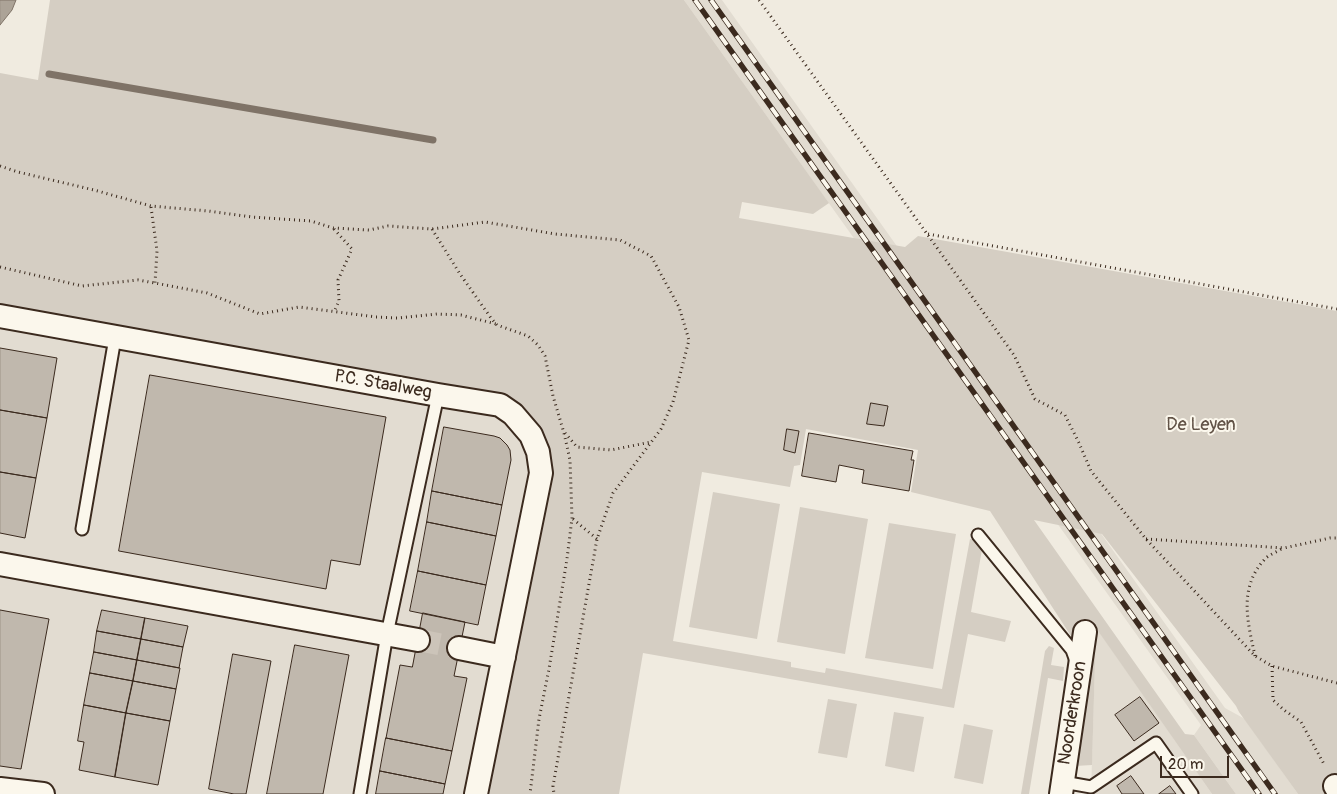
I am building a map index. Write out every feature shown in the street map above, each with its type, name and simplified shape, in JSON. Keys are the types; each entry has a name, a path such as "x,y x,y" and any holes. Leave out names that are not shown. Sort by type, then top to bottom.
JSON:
{"street":[{"name":"P.C. Staalweg","path":"0,316 438,395 500,404 513,414 531,435 538,452 540,473 476,794"},
{"path":"0,564 418,640"},
{"name":"Noorderkroon","path":"1062,788 1085,632"},
{"path":"459,648 504,657"},
{"path":"0,789 43,794"}],"lane":[{"path":"82,528 115,338"},
{"path":"360,794 387,634 438,395"},
{"path":"978,535 1072,650 1079,669"},
{"path":"1062,788 1092,787 1156,743 1192,794"}],"path":[{"path":"759,0 1014,355 1035,399 1065,415 1091,471 1146,539 1255,656 1272,666 1337,683"},
{"path":"0,166 151,206 208,211 252,218 310,221 333,228 369,230 388,226 432,229 485,222 555,234 620,240 651,256 680,307 689,340 673,402 661,429 613,493 597,539 553,786 554,794"},
{"path":"151,206 157,251 156,283"},
{"path":"333,228 352,249 338,280 339,301 334,312"},
{"path":"927,234 1337,309"},
{"path":"0,267 82,286 138,280 156,283 207,293 260,314 299,307 398,318 437,314 461,315 497,325"},
{"path":"564,433 577,447 586,448 611,450 651,442"},
{"path":"572,518 597,539"},
{"path":"1146,539 1284,548 1337,538"},
{"path":"1255,656 1246,616 1247,593 1254,575 1264,559 1284,548"},
{"path":"1272,666 1273,700 1301,722 1336,788"}],"shaded area":[{"path":"0,0 16,0 12,10 0,25"},
{"path":"684,0 722,0 1225,708 1245,719 1298,794 1236,794 1194,735 1201,725"},
{"path":"0,295 563,398 487,794 0,794"},
{"path":"1096,627 1212,794 1091,794"}],"green space":[{"name":"De Leyen","path":"50,0 684,0 829,203 813,214 742,202 739,218 905,247 918,236 1337,311 1337,787 1328,794 1298,794 1236,706 1102,534 1034,520 1185,734 1194,735 1236,794 1212,794 1096,628 1092,765 1075,766 1090,671 1071,636 990,511 911,492 918,450 806,429 800,465 794,466 790,487 702,472 673,641 791,662 791,667 825,673 826,668 942,689 970,539 980,540 983,544 971,612 1011,621 1005,642 968,634 954,708 643,653 619,794 486,794 551,468 548,447 540,429 528,414 511,401 0,306 0,73 38,80"},
{"path":"713,492 780,504 757,639 689,627"},
{"path":"800,507 868,519 845,654 777,642"},
{"path":"889,523 956,534 933,669 865,658"},
{"path":"1049,646 1054,648 1051,665 1064,667 1063,681 1048,678 1029,794 1021,794 1045,651"},
{"path":"828,699 857,704 847,758 818,753"},
{"path":"894,712 924,717 914,772 885,766"},
{"path":"964,724 993,730 983,784 954,778"}],"building":[{"path":"0,348 57,358 47,418 0,410"},
{"path":"150,375 386,417 360,565 331,560 326,589 119,551"},
{"path":"871,403 888,406 884,426 867,424"},
{"path":"0,410 47,418 36,478 0,472"},
{"path":"444,427 494,436 500,438 507,445 510,450 511,460 502,505 432,491"},
{"path":"787,429 799,431 795,453 784,450"},
{"path":"809,433 913,451 911,460 914,460 909,491 862,483 864,470 839,465 836,482 802,476"},
{"path":"0,472 36,478 25,538 0,533"},
{"path":"432,491 502,505 496,536 427,522"},
{"path":"427,522 496,536 486,585 418,571"},
{"path":"418,571 486,585 478,625 410,611"},
{"path":"0,610 49,619 21,769 0,766"},
{"path":"102,610 145,618 141,639 97,631"},
{"path":"423,613 465,622 454,676 467,678 452,751 386,738 400,665 412,667"},
{"path":"145,618 188,626 183,647 141,639"},
{"path":"97,631 141,639 137,660 94,652"},
{"path":"141,639 183,647 179,668 137,660"},
{"path":"295,645 349,655 323,794 267,794"},
{"path":"94,652 137,660 133,681 90,673"},
{"path":"233,654 271,661 246,794 234,794 209,789"},
{"path":"137,660 180,668 176,689 133,681"},
{"path":"90,673 133,681 126,713 84,705"},
{"path":"133,681 176,689 170,721 126,713"},
{"path":"1140,697 1159,723 1134,741 1115,715"},
{"path":"84,705 126,713 115,777 79,770 84,742 78,741"},
{"path":"126,713 170,721 158,785 115,777"},
{"path":"386,738 452,751 445,784 380,771"},
{"path":"380,771 445,784 443,794 376,794"},
{"path":"1131,776 1144,794 1122,794 1117,786"},
{"path":"1170,786 1176,794 1159,794"}],"waterway":[{"path":"49,74 433,140"}],"tunnel":[{"path":"418,640 459,648"}],"railway":[{"path":"695,0 1259,794"},
{"path":"711,0 1275,794"}]}
